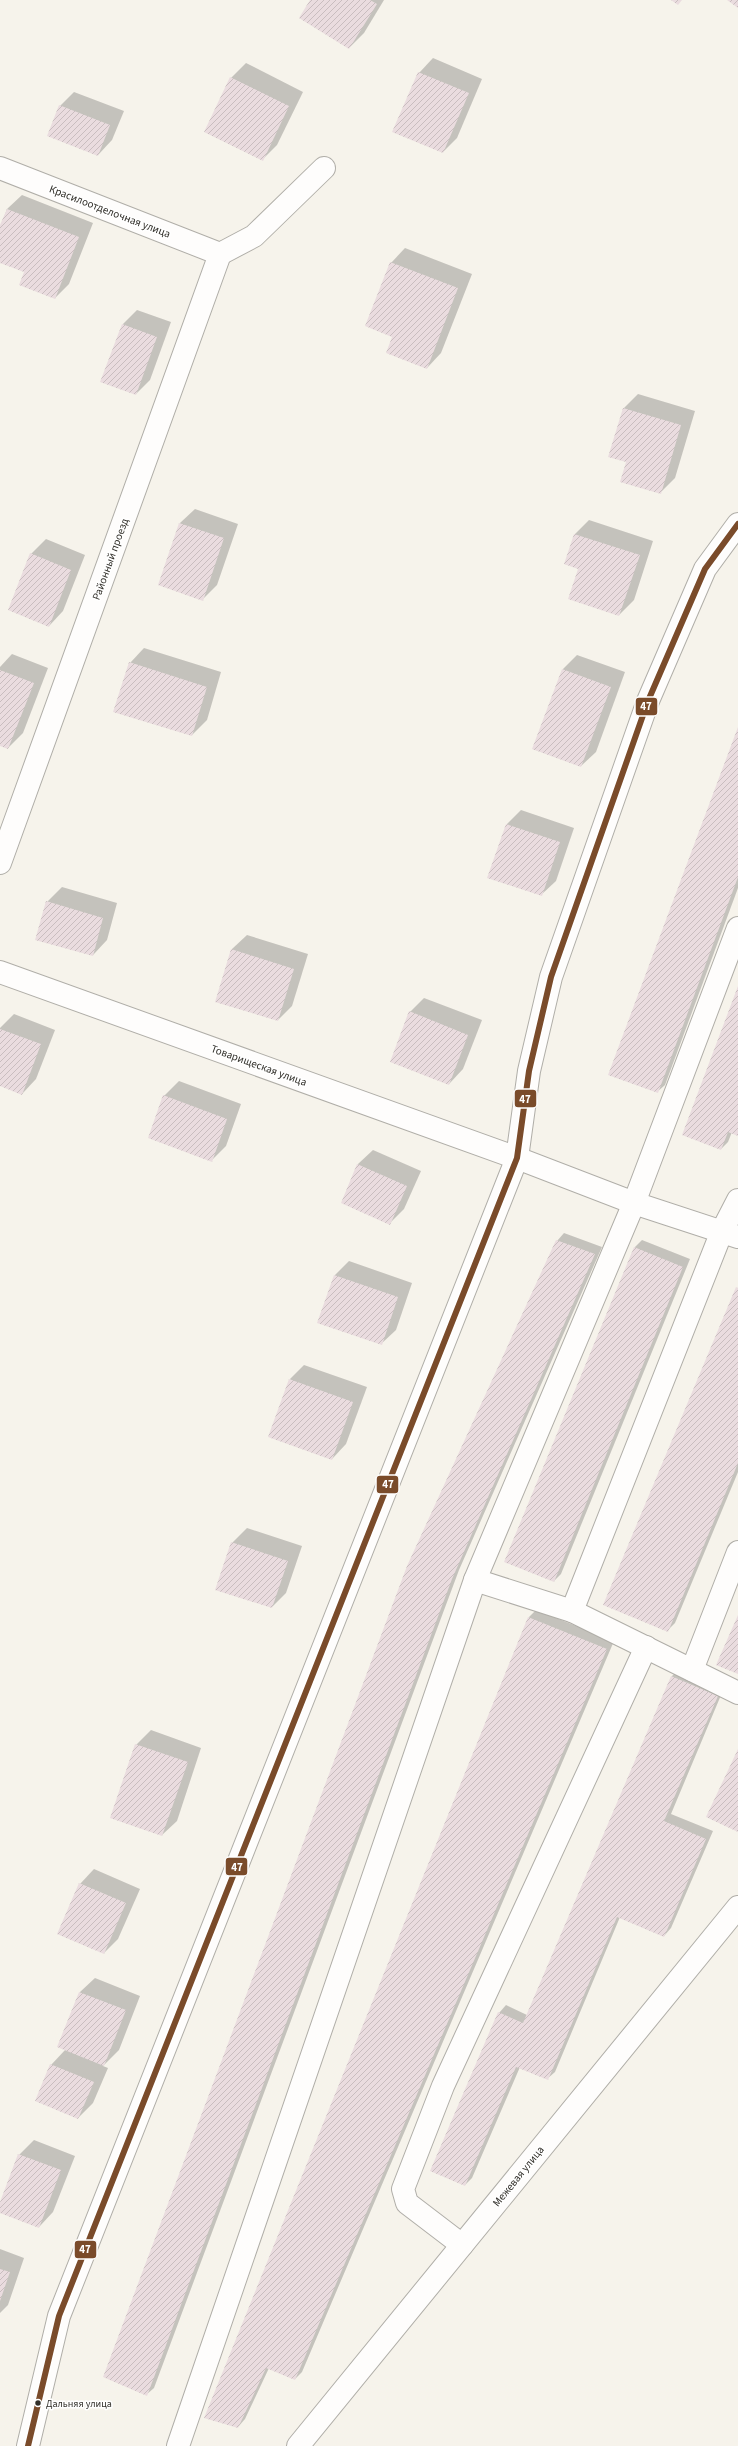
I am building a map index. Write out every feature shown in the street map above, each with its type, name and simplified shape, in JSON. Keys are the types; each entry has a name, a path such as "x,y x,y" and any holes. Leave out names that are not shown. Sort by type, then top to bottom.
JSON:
{"street":[{"name":"Красилоотделочная улица","path":"0,168 220,254"},
{"path":"220,254 254,236 324,168"},
{"name":"Районный проезд","path":"0,863 220,254"},
{"path":"28,2446 59,2316 517,1158 529,1070 553,970 648,701 705,569 738,524"},
{"path":"178,2446 474,1580 634,1203 738,928"},
{"name":"Товарищеская улица","path":"0,972 517,1158 634,1203 730,1234"},
{"path":"572,1611 730,1234 738,1200"},
{"path":"692,1670 738,1552"},
{"path":"474,1580 572,1611 738,1693"},
{"path":"462,2245 407,2203 403,2189 443,2086 646,1647"},
{"name":"Межевая улица","path":"298,2446 738,1907"}],"building":[{"path":"310,0 370,0 377,4 349,49 299,18"},
{"path":"671,0 682,0 678,5"},
{"path":"727,0 738,0 738,8"},
{"path":"418,72 469,93 443,153 392,132"},
{"path":"230,77 289,106 263,161 204,132"},
{"path":"59,105 110,125 98,156 47,136"},
{"path":"7,209 79,237 55,299 19,285 24,272 0,263 0,225"},
{"path":"390,262 458,288 427,369 386,353 392,337 365,326"},
{"path":"122,324 157,337 136,395 100,382"},
{"path":"623,408 681,425 661,494 620,482 626,462 608,457"},
{"path":"179,523 224,538 203,601 158,585"},
{"path":"574,534 640,555 619,616 568,599 578,569 564,564"},
{"path":"30,553 71,570 49,627 8,610"},
{"path":"129,662 207,687 192,736 113,712"},
{"path":"562,669 611,687 581,767 532,749"},
{"path":"0,670 34,683 8,749 0,746"},
{"path":"738,727 738,877 658,1093 608,1075"},
{"path":"506,824 560,842 542,896 487,878"},
{"path":"46,901 103,918 93,956 35,940"},
{"path":"231,949 294,969 278,1021 215,1002"},
{"path":"738,986 738,1136 728,1132 721,1150 682,1135"},
{"path":"409,1011 468,1035 449,1085 390,1062"},
{"path":"0,1029 41,1044 22,1095 0,1086"},
{"path":"163,1095 227,1119 212,1162 148,1138"},
{"path":"357,1164 407,1186 390,1225 341,1203"},
{"path":"556,1240 595,1254 452,1579 147,2396 103,2377 407,1566"},
{"path":"634,1247 683,1267 554,1582 504,1562"},
{"path":"334,1275 398,1297 382,1345 317,1323"},
{"path":"736,1287 738,1288 738,1463 668,1632 603,1605"},
{"path":"289,1379 353,1402 332,1460 268,1437"},
{"path":"231,1542 288,1561 272,1608 215,1590"},
{"path":"738,1615 738,1674 716,1665"},
{"path":"528,1617 607,1649 295,2380 266,2368 238,2428 204,2418"},
{"path":"671,1676 718,1696 664,1821 706,1839 664,1937 617,1917 548,2080 516,2067 465,2186 430,2171 498,2012 523,2023"},
{"path":"135,1744 188,1762 162,1836 110,1818"},
{"path":"738,1749 738,1832 706,1817"},
{"path":"79,1883 126,1903 104,1954 57,1934"},
{"path":"79,1992 126,2010 104,2066 57,2047"},
{"path":"50,2064 94,2082 78,2119 35,2101"},
{"path":"18,2154 61,2170 39,2228 0,2213 0,2202"},
{"path":"0,2269 10,2272 0,2301"}],"transit line":[{"name":"47","path":"28,2446 59,2316 517,1158 529,1071 551,977 648,701 705,569 738,524"}],"place":[{"name":"Дальняя улица","path":"38,2403"}]}
